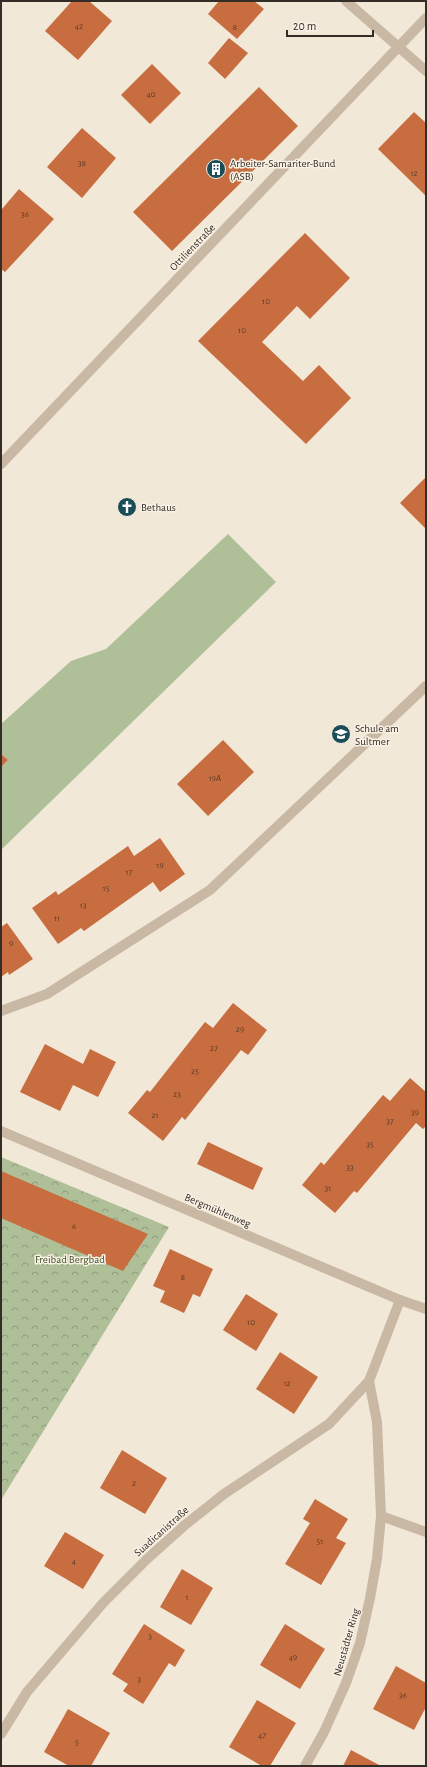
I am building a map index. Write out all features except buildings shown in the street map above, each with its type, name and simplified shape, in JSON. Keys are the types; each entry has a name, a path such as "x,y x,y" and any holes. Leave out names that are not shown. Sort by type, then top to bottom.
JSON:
{"street":[{"path":"346,1 426,71"},
{"name":"Ottilienstraße","path":"1,464 426,18"},
{"path":"1,1011 47,994 210,890 426,686"},
{"name":"Bergmühlenweg","path":"1,1131 400,1300 426,1309"},
{"path":"369,1381 400,1300"},
{"name":"Neustädter Ring","path":"305,1766 324,1732 343,1690 360,1643 377,1559 381,1516 377,1422 369,1381"},
{"name":"Suadicanistraße","path":"1,1734 27,1692 103,1603 147,1559 185,1525 224,1494 329,1424 369,1381"},
{"path":"381,1516 426,1532"}],"green space":[{"path":"228,534 276,582 1,850 1,767 8,760 1,754 1,724 71,661 106,649"},
{"name":"Freibad Bergbad","path":"1,1157 169,1227 1,1500"}],"place":[{"name":"Arbeiter-Samariter-Bund (ASB)","path":"216,169"},
{"name":"Bethaus","path":"127,507"},
{"name":"Schule am Sultmer","path":"341,734"}]}
